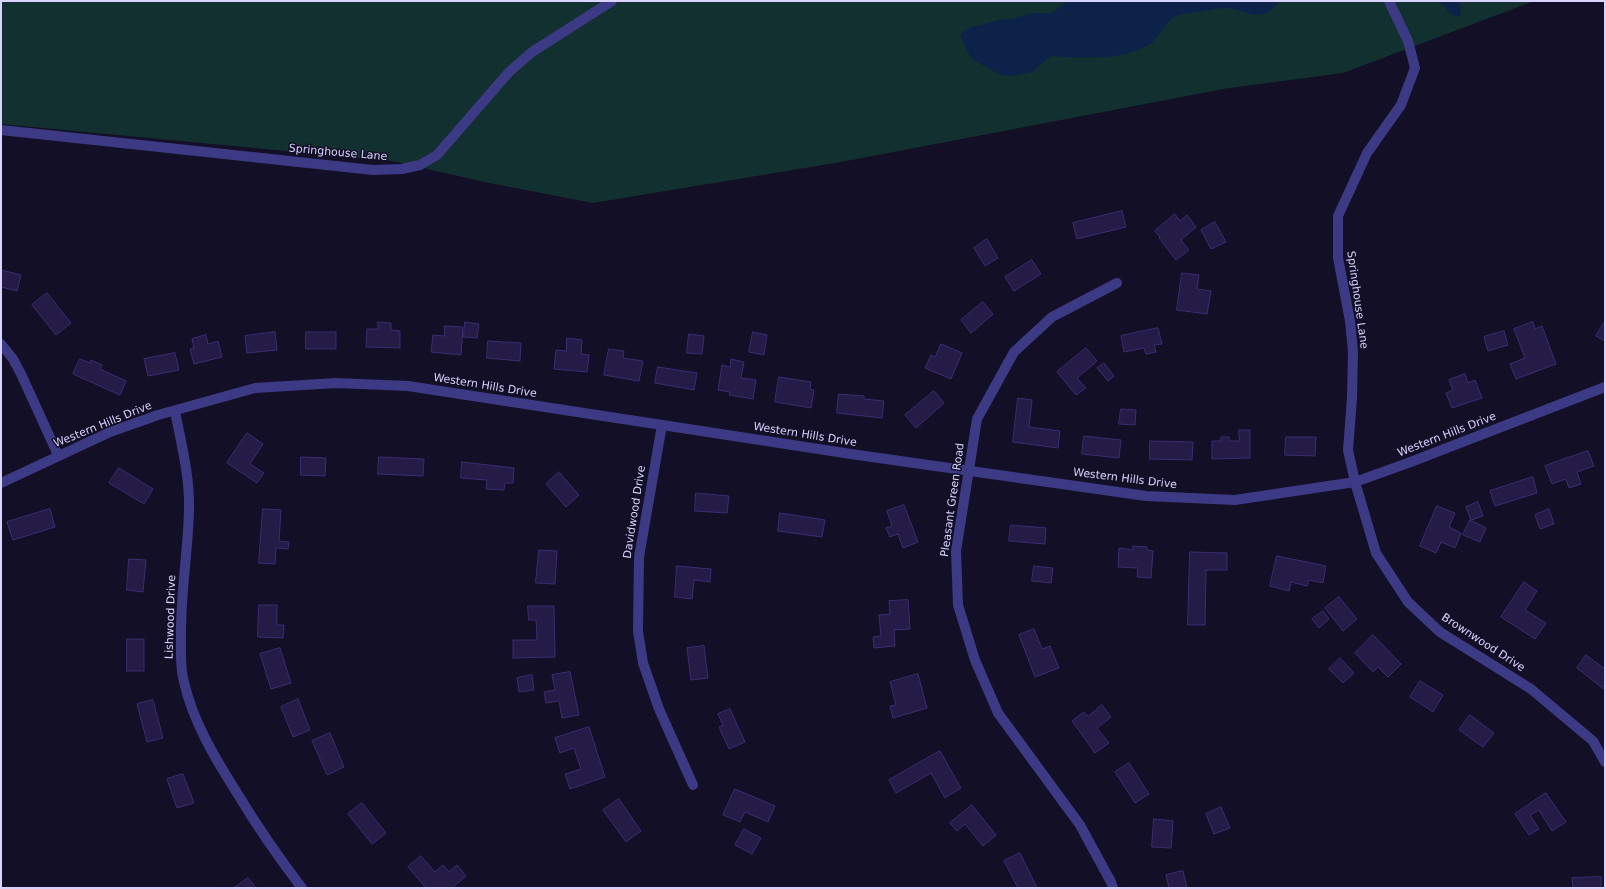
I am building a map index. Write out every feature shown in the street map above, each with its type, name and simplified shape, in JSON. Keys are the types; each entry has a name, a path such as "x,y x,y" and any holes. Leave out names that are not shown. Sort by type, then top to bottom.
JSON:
{"street":[{"name":"Springhouse Lane","path":"1,130 373,170 402,169 420,165 437,155 509,72 532,52 612,1"},
{"name":"Springhouse Lane","path":"1355,482 1348,450 1352,398 1353,352 1350,321 1338,258 1338,216 1367,153 1401,105 1415,68 1408,41 1389,1"},
{"name":"Pleasant Green Road","path":"1113,888 1080,825 998,713 975,660 958,605 956,551 977,419 1014,352 1052,317 1117,283"},
{"path":"1,344 13,359 21,374 58,455"},
{"name":"Western Hills Drive","path":"1,483 58,455 110,432 175,411 255,388 336,383 408,386 1146,496 1235,500 1355,482 1605,387"},
{"name":"Lishwood Drive","path":"175,411 188,477 189,491 188,531 180,616 183,681 196,721 223,771 256,824 302,888"},
{"name":"Davidwood Drive","path":"662,425 639,557 638,631 643,663 659,709 693,785"},
{"name":"Brownwood Drive","path":"1355,482 1376,553 1408,602 1440,632 1531,689 1593,742 1605,762"}],"green space":[{"path":"1,1 1534,1 1343,73 1229,88 841,162 593,203 489,183 392,161 1,124"}],"water":[{"path":"1068,1 1280,1 1273,9 1260,15 1225,8 1181,14 1174,17 1166,24 1154,41 1140,49 1115,56 1088,58 1051,56 1032,72 1012,76 1001,75 973,60 966,49 960,34 969,28 999,20 1012,19 1032,13 1052,13"},
{"path":"1435,1 1458,1 1461,7 1460,16 1454,16 1449,13 1444,5"}],"building":[{"path":"1122,211 1126,227 1077,239 1073,223"},
{"path":"1175,214 1180,221 1187,215 1196,227 1181,240 1189,250 1176,260 1155,231"},
{"path":"1215,222 1226,242 1211,249 1201,230"},
{"path":"987,239 998,258 985,266 974,248"},
{"path":"1032,260 1041,274 1014,291 1005,277"},
{"path":"1,270 21,275 17,291 1,287"},
{"path":"1182,273 1199,275 1197,289 1211,291 1207,314 1177,310"},
{"path":"47,293 71,323 56,335 32,305"},
{"path":"983,302 993,314 971,333 961,320"},
{"path":"1605,321 1605,341 1596,336"},
{"path":"378,322 391,323 391,330 400,331 400,348 366,347 367,329 378,329"},
{"path":"465,322 479,324 477,338 464,337"},
{"path":"1533,322 1535,329 1542,326 1556,364 1516,379 1510,364 1525,358 1514,329"},
{"path":"445,326 463,327 461,355 431,352 433,335 444,336"},
{"path":"1158,328 1162,344 1154,345 1156,352 1146,354 1144,348 1124,352 1121,336"},
{"path":"1504,331 1508,345 1488,351 1484,337"},
{"path":"275,332 277,350 247,353 245,336"},
{"path":"306,332 336,332 336,349 306,349"},
{"path":"753,332 767,335 764,355 749,352"},
{"path":"689,334 704,336 702,354 687,353"},
{"path":"206,335 208,344 218,341 222,357 194,364 190,349 194,348 192,339"},
{"path":"567,338 582,340 581,354 589,355 587,372 554,369 556,350 566,351"},
{"path":"488,341 521,343 520,361 487,358"},
{"path":"941,344 962,353 951,379 925,368 931,355 935,357"},
{"path":"1086,348 1097,361 1077,378 1086,388 1076,395 1057,372"},
{"path":"609,349 624,351 623,358 643,361 639,381 604,375"},
{"path":"175,353 179,370 148,376 144,359"},
{"path":"80,359 90,363 91,360 102,365 100,369 126,381 120,395 73,374"},
{"path":"731,359 744,362 741,378 756,380 753,399 729,395 730,392 718,390 722,365 730,367"},
{"path":"1104,363 1114,376 1108,381 1097,368"},
{"path":"658,367 697,373 694,390 655,383"},
{"path":"1465,374 1468,383 1475,380 1482,398 1452,408 1446,393 1453,390 1449,380"},
{"path":"779,377 811,382 810,389 814,390 811,408 775,402"},
{"path":"934,391 944,403 916,428 905,415"},
{"path":"839,394 864,396 864,399 884,401 882,418 837,413"},
{"path":"1018,398 1032,400 1029,427 1060,431 1058,448 1013,442"},
{"path":"1121,409 1136,410 1135,425 1119,424"},
{"path":"1239,430 1250,430 1250,458 1212,459 1212,441 1221,441 1221,437 1229,437 1229,441 1239,441"},
{"path":"247,433 263,444 250,464 264,473 257,483 227,463"},
{"path":"1084,436 1121,440 1119,458 1082,454"},
{"path":"1286,437 1316,437 1315,456 1285,455"},
{"path":"1150,441 1193,442 1192,460 1150,459"},
{"path":"1588,451 1594,466 1577,472 1581,484 1569,488 1566,479 1552,484 1545,466"},
{"path":"301,457 326,458 325,476 301,475"},
{"path":"379,457 424,459 423,476 378,474"},
{"path":"462,462 514,468 513,483 505,483 504,490 486,489 487,480 461,478"},
{"path":"119,468 153,489 144,504 109,483"},
{"path":"559,472 579,495 566,507 546,484"},
{"path":"1533,477 1537,493 1495,506 1490,491"},
{"path":"696,493 729,496 727,513 695,511"},
{"path":"1478,502 1483,516 1471,520 1466,507"},
{"path":"904,505 918,542 903,548 898,534 890,537 886,528 892,526 887,511"},
{"path":"1437,506 1455,513 1449,527 1461,533 1455,548 1441,542 1436,553 1420,546"},
{"path":"50,509 55,527 13,540 7,522"},
{"path":"263,509 281,510 279,541 289,542 288,549 276,548 275,564 259,563"},
{"path":"1549,509 1554,524 1540,529 1535,515"},
{"path":"780,513 825,520 822,537 778,531"},
{"path":"1470,520 1486,528 1480,542 1463,535"},
{"path":"1011,525 1046,528 1045,544 1009,541"},
{"path":"1133,546 1147,547 1147,550 1153,551 1151,578 1137,577 1138,568 1118,567 1119,548 1133,550"},
{"path":"539,550 557,551 555,584 536,583"},
{"path":"1190,552 1227,553 1227,570 1206,570 1205,625 1188,625"},
{"path":"1277,556 1326,566 1323,583 1309,580 1307,586 1291,582 1289,591 1270,586"},
{"path":"129,559 146,560 143,592 127,590"},
{"path":"677,566 711,569 710,582 694,580 692,599 675,597"},
{"path":"1034,566 1053,568 1051,583 1032,581"},
{"path":"1524,582 1537,591 1525,610 1546,623 1535,639 1501,617"},
{"path":"1339,597 1357,619 1343,631 1325,608"},
{"path":"908,600 910,629 894,630 895,646 874,648 873,637 881,636 879,615 890,614 889,601"},
{"path":"259,605 277,605 277,625 284,625 283,638 258,637"},
{"path":"528,606 554,606 555,657 513,658 513,640 537,640 536,620 529,620"},
{"path":"1323,611 1329,619 1319,628 1312,619"},
{"path":"1034,629 1042,649 1050,646 1059,668 1035,677 1019,635"},
{"path":"1373,635 1401,664 1388,677 1378,667 1373,672 1355,653"},
{"path":"127,639 144,639 144,671 127,671"},
{"path":"704,646 708,678 691,680 687,648"},
{"path":"280,648 291,683 271,689 260,654"},
{"path":"1586,655 1605,669 1605,690 1577,668"},
{"path":"1340,658 1354,673 1343,683 1329,669"},
{"path":"570,672 579,715 562,718 559,701 546,703 544,692 555,690 552,675"},
{"path":"918,674 927,708 893,718 890,706 896,705 890,682"},
{"path":"532,675 534,690 519,692 517,678"},
{"path":"1420,681 1443,695 1433,712 1410,697"},
{"path":"298,699 310,730 293,737 281,707"},
{"path":"153,700 163,738 147,742 137,704"},
{"path":"1102,705 1111,717 1097,728 1109,743 1095,753 1072,721 1084,712 1088,716"},
{"path":"730,709 745,742 729,749 719,727 723,725 718,714"},
{"path":"1470,715 1494,733 1483,747 1459,730"},
{"path":"589,727 605,777 570,789 565,774 581,769 574,748 560,753 555,738"},
{"path":"330,733 344,767 327,775 312,741"},
{"path":"940,751 961,788 945,798 931,773 896,793 889,780"},
{"path":"1129,763 1149,794 1135,803 1115,772"},
{"path":"183,774 194,803 177,808 167,779"},
{"path":"735,789 775,806 768,822 745,812 740,822 723,815"},
{"path":"1546,793 1566,822 1552,831 1539,810 1530,815 1539,829 1529,835 1515,814"},
{"path":"619,799 641,831 626,842 603,810"},
{"path":"362,803 386,833 372,844 348,814"},
{"path":"972,805 996,835 983,846 965,824 957,831 950,823"},
{"path":"1221,807 1230,828 1214,834 1206,814"},
{"path":"1154,819 1173,821 1171,848 1152,847"},
{"path":"744,829 761,838 752,854 735,845"},
{"path":"1020,853 1037,888 1018,888 1004,861"},
{"path":"421,856 435,872 443,865 449,872 457,865 466,876 452,888 426,888 408,867"},
{"path":"1183,871 1187,888 1169,888 1166,875"},
{"path":"1601,877 1601,888 1573,888 1572,878"},
{"path":"248,878 256,888 234,888"}]}
